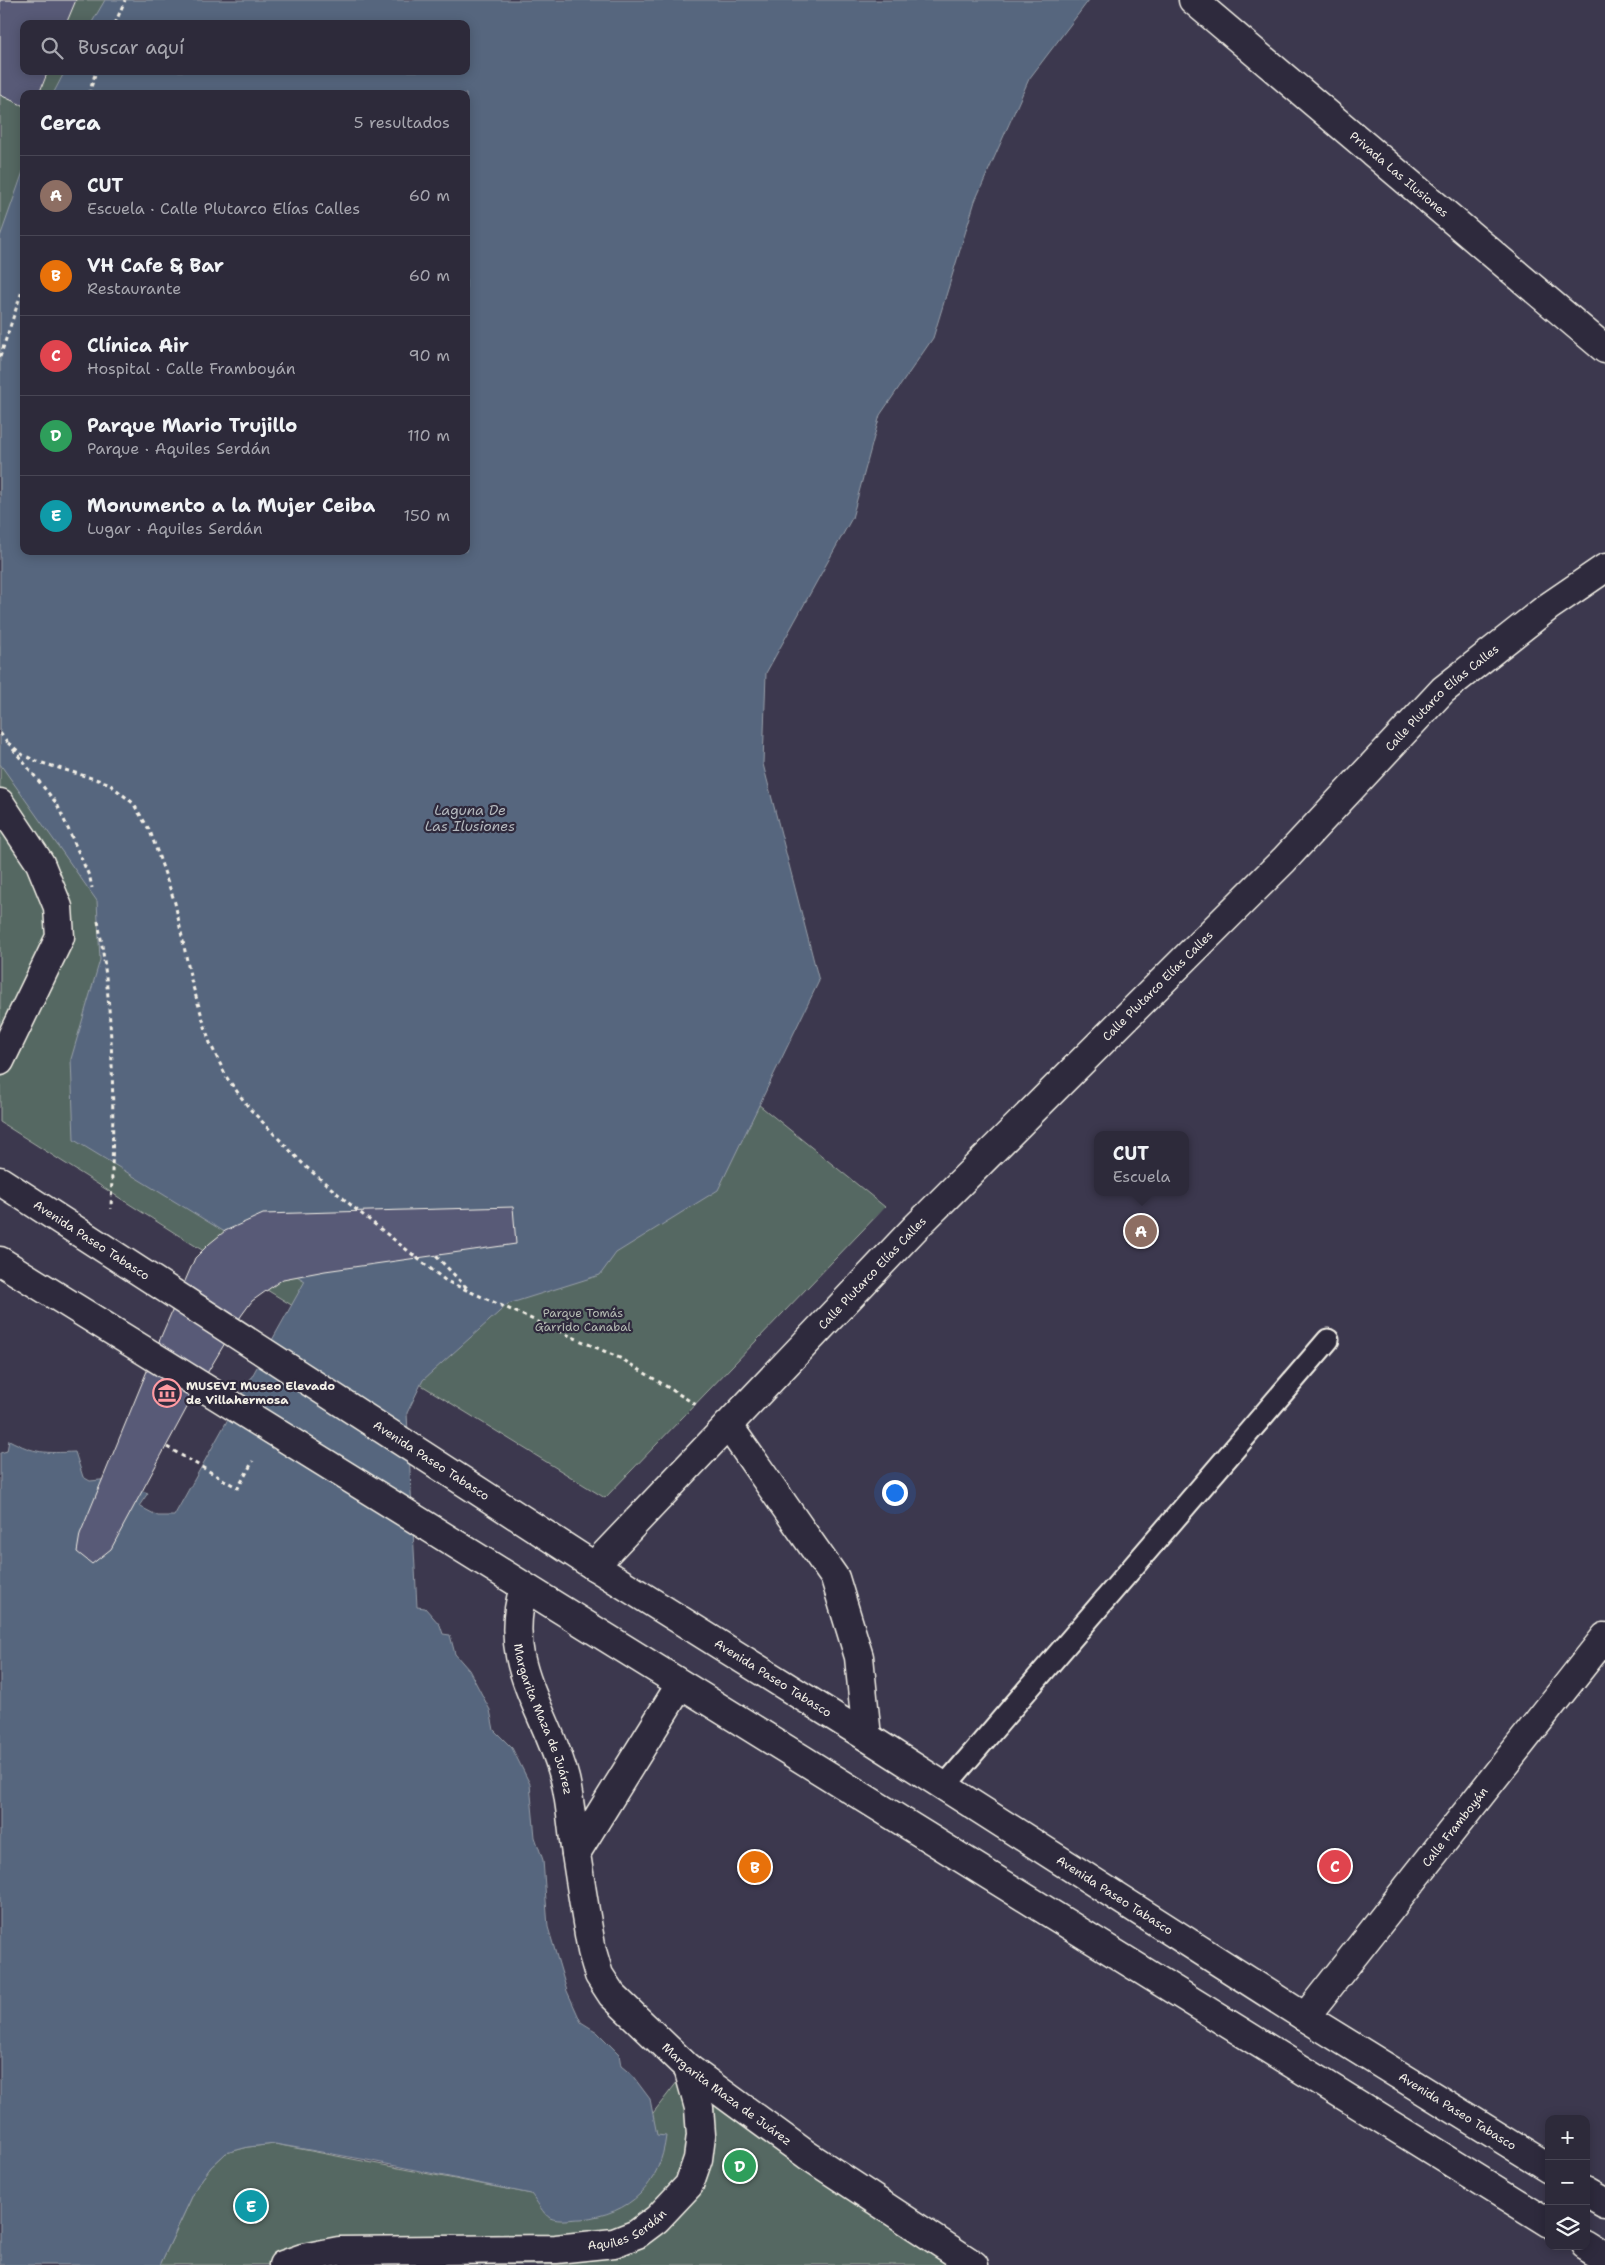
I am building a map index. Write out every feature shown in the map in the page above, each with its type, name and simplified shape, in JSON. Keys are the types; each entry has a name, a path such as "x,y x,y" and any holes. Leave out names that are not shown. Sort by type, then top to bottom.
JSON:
{"street":[{"name":"Privada Las Ilusiones","path":"1193,0 1605,349"},
{"name":"Calle Plutarco Elías Calles","path":"594,1566 916,1227 1284,860 1443,690 1548,607 1605,568"},
{"path":"0,803 40,863 58,907 60,937 2,1054"},
{"name":"Avenida Paseo Tabasco","path":"0,1181 594,1566 867,1737 1305,2017 1545,2166"},
{"path":"0,1261 1545,2221"},
{"path":"728,1425 834,1578 859,1658 867,1737"},
{"name":"Margarita Maza de Juárez","path":"524,1588 517,1610 516,1629 521,1667 546,1724 565,1778 592,1951 599,1975 612,1995 688,2068 807,2155 974,2265"},
{"name":"Calle Framboyán","path":"1305,2017 1605,1637"},
{"path":"576,1853 680,1685"},
{"name":"Aquiles Serdán","path":"283,2265 303,2258 339,2251 556,2249 614,2243 637,2234 657,2219 689,2185 698,2159 701,2135 699,2108 688,2068"},
{"path":"1590,2194 1605,2203"},
{"path":"1590,2249 1605,2258"}],"lane":[{"path":"944,1787 1328,1340"}],"path":[{"path":"117,20 125,0"},
{"path":"90,90 95,75"},
{"path":"0,357 20,296"},
{"path":"0,733 57,804 90,878 93,897"},
{"path":"8,743 24,755 38,762 108,783 133,803 150,831 175,903 191,980 210,1043 227,1078 250,1109 305,1166 446,1281 622,1359 728,1425"},
{"path":"96,915 109,1020 114,1121 110,1251"},
{"path":"436,1256 470,1290"},
{"path":"167,1447 238,1488 270,1429"}],"green space":[{"path":"0,0 191,0 176,20 20,20 20,75 147,75 140,90 20,90 20,438 0,495"},
{"name":"Parque Tomás Garrido Canabal","path":"0,646 737,1087 885,1207 605,1498 189,1242 0,1122"},
{"path":"688,2068 979,2265 160,2265 197,2186 211,2167 226,2153 248,2147 275,2144 532,2194 653,2113"}],"water":[{"name":"Laguna De Las Ilusiones","path":"105,0 1089,0 1029,79 975,201 933,338 880,415 852,518 766,673 763,764 819,981 718,1190 616,1253 600,1275 508,1304 423,1380 407,1413 417,1607 425,1608 440,1625 443,1634 450,1635 455,1654 469,1670 490,1710 494,1730 512,1748 530,1784 535,1837 543,1860 548,1927 567,1991 581,2022 597,2032 619,2054 621,2066 632,2075 650,2099 657,2135 666,2136 663,2153 657,2169 650,2182 640,2194 615,2211 599,2216 581,2219 554,2219 545,2214 531,2194 367,2160 275,2144 248,2147 226,2153 211,2167 197,2186 160,2265 0,2265 0,1453 7,1451 9,1440 26,1448 41,1452 75,1452 83,1477 90,1481 110,1479 148,1493 139,1506 158,1516 174,1516 305,1281 74,1140 71,1059 100,960 97,901 0,764 0,237 20,180 20,555 470,555 470,90 55,90 63,75 470,75 470,20 93,20"}],"building":[{"path":"0,0 76,0 68,20 20,20 20,75 46,75 41,90 20,90 20,104 0,95"},
{"name":"MUSEVI Museo Elevado de Villahermosa","path":"513,1207 516,1244 325,1271 283,1279 252,1301 241,1316 190,1402 111,1549 92,1564 77,1552 80,1534 195,1258 225,1231 263,1214"}],"place":[{"name":"CUT","path":"1141,1231"},
{"name":"MUSEVI Museo Elevado de Villahermosa","path":"167,1393"},
{"name":"Clínica Air","path":"1335,1866"},
{"name":"VH Cafe & Bar","path":"755,1867"},
{"name":"Parque Mario Trujillo","path":"740,2166"},
{"name":"Monumento a la Mujer Ceiba","path":"251,2206"}]}
